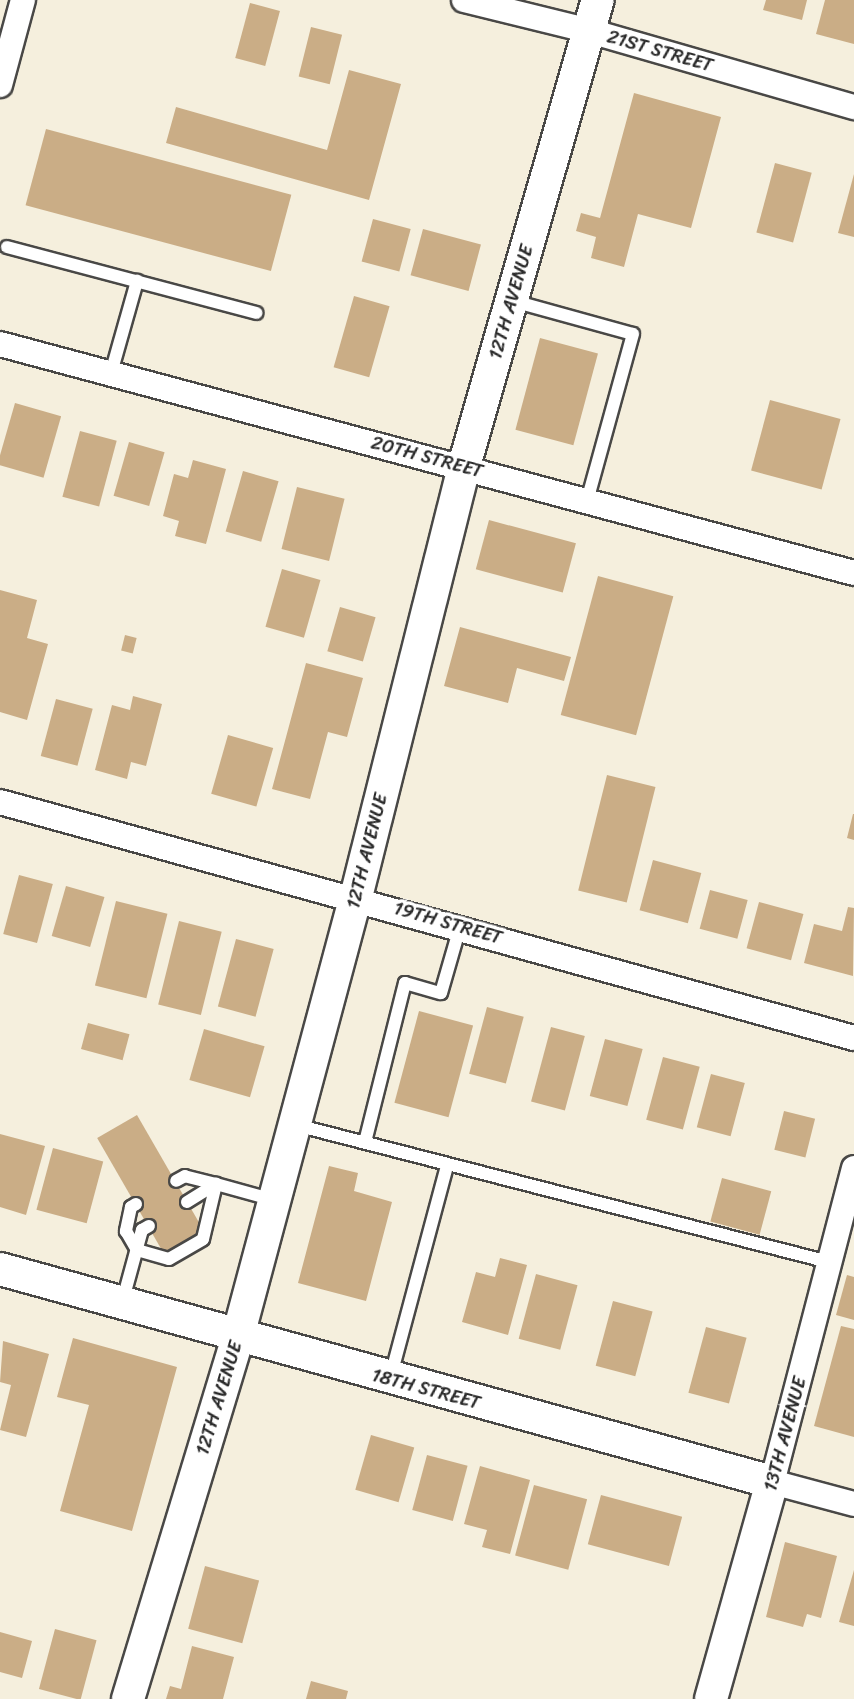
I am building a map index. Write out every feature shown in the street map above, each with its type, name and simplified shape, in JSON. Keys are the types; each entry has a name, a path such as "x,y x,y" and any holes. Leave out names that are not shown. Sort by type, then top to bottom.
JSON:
{"street":[{"path":"0,85 23,0"},
{"name":"21ST STREET","path":"464,0 590,31 854,107"},
{"name":"12TH AVENUE","path":"128,1699 237,1336 356,897 464,467 598,0"},
{"name":"20TH STREET","path":"0,344 854,573"},
{"name":"19TH STREET","path":"0,802 356,897 854,1038"},
{"name":"13TH AVENUE","path":"711,1699 772,1482 854,1168"},
{"name":"18TH STREET","path":"0,1269 390,1379 854,1504"}],"lane":[{"path":"7,247 256,313"},
{"path":"111,373 137,281"},
{"path":"512,300 633,334 587,500"},
{"path":"365,1142 405,983 441,993 460,927"},
{"path":"295,1124 447,1166 830,1262"},
{"path":"390,1379 447,1166"},
{"path":"176,1181 185,1176 274,1200"},
{"path":"187,1202 216,1184"},
{"path":"136,1204 126,1231 136,1250 169,1259 203,1239 216,1184"},
{"path":"122,1303 142,1230 149,1226"}],"building":[{"path":"766,0 807,0 802,20 763,10"},
{"path":"825,0 854,0 854,44 816,34"},
{"path":"250,3 280,11 265,66 235,58"},
{"path":"311,27 342,35 330,84 299,76"},
{"path":"349,70 401,84 369,200 166,143 176,107 327,150"},
{"path":"634,93 721,117 691,228 638,214 624,267 591,258 596,237 576,231 581,213 600,218"},
{"path":"46,129 291,195 271,271 26,205"},
{"path":"775,163 812,173 793,242 756,233"},
{"path":"854,174 854,237 838,233"},
{"path":"373,219 411,229 399,272 362,262"},
{"path":"423,229 481,245 469,291 411,275"},
{"path":"354,296 390,306 369,377 334,367"},
{"path":"540,338 598,354 573,445 515,430"},
{"path":"770,400 841,419 822,489 751,471"},
{"path":"15,403 61,416 43,478 0,465 0,455"},
{"path":"80,431 117,441 99,507 62,497"},
{"path":"129,442 165,452 149,506 114,496"},
{"path":"193,460 226,469 206,544 175,536 179,521 163,516 174,474 188,478"},
{"path":"243,471 279,481 261,542 226,532"},
{"path":"297,487 345,499 329,561 282,549"},
{"path":"489,520 576,543 563,593 476,569"},
{"path":"282,569 320,580 304,638 265,627"},
{"path":"598,576 673,596 636,735 561,715"},
{"path":"0,590 37,600 27,638 48,644 27,720 0,712"},
{"path":"340,607 376,617 363,661 327,651"},
{"path":"460,627 571,657 564,681 517,668 508,703 444,686"},
{"path":"125,635 137,638 133,653 121,651"},
{"path":"306,663 363,678 347,737 328,732 310,799 272,789"},
{"path":"133,696 162,704 146,766 131,762 127,779 95,770 112,705 130,710"},
{"path":"56,699 93,709 77,766 41,756"},
{"path":"228,735 273,748 256,807 211,794"},
{"path":"607,775 656,787 627,903 578,890"},
{"path":"854,814 854,840 847,838"},
{"path":"653,860 701,873 688,923 640,910"},
{"path":"19,875 53,884 37,943 3,934"},
{"path":"66,886 104,897 90,947 52,936"},
{"path":"710,890 748,900 737,939 700,929"},
{"path":"116,901 167,914 146,998 95,985"},
{"path":"759,902 803,914 791,960 747,948"},
{"path":"848,907 854,908 853,976 804,963 814,924 842,931"},
{"path":"179,921 222,932 201,1015 158,1004"},
{"path":"236,939 274,949 256,1017 218,1007"},
{"path":"487,1007 524,1017 506,1083 469,1074"},
{"path":"419,1011 473,1025 449,1117 394,1103"},
{"path":"88,1023 130,1034 123,1060 81,1049"},
{"path":"551,1027 585,1036 565,1110 531,1101"},
{"path":"204,1029 265,1046 250,1097 189,1080"},
{"path":"605,1039 643,1049 627,1106 590,1096"},
{"path":"663,1057 700,1067 683,1130 646,1120"},
{"path":"711,1074 745,1083 731,1136 697,1127"},
{"path":"784,1111 815,1119 805,1158 774,1150"},
{"path":"137,1115 204,1230 164,1253 97,1138"},
{"path":"0,1134 45,1146 26,1215 0,1207"},
{"path":"53,1148 103,1161 87,1223 36,1210"},
{"path":"329,1166 358,1173 354,1191 392,1202 366,1301 298,1283"},
{"path":"722,1178 771,1191 760,1235 710,1221"},
{"path":"500,1258 527,1265 508,1335 462,1322 476,1272 495,1277"},
{"path":"536,1274 578,1285 560,1350 519,1339"},
{"path":"847,1275 854,1277 854,1320 836,1315"},
{"path":"613,1301 653,1312 635,1376 596,1366"},
{"path":"841,1326 854,1329 854,1437 814,1426"},
{"path":"706,1327 747,1338 729,1404 688,1393"},
{"path":"73,1338 177,1367 132,1531 60,1511 89,1405 57,1397"},
{"path":"3,1341 49,1354 26,1437 0,1430 11,1385 0,1382"},
{"path":"371,1435 414,1447 399,1502 355,1490"},
{"path":"427,1455 468,1466 453,1521 412,1510"},
{"path":"480,1466 530,1480 510,1554 482,1547 487,1530 464,1524"},
{"path":"534,1485 587,1499 568,1570 515,1556"},
{"path":"601,1495 682,1517 669,1566 588,1544"},
{"path":"785,1542 837,1556 821,1618 807,1614 803,1627 766,1617"},
{"path":"205,1566 259,1580 242,1643 188,1629"},
{"path":"854,1570 854,1626 839,1622"},
{"path":"55,1629 97,1640 81,1699 39,1689"},
{"path":"0,1632 32,1641 22,1678 0,1672"},
{"path":"192,1646 234,1657 223,1699 166,1699 170,1686 181,1689"},
{"path":"311,1681 348,1691 346,1699 306,1699"}]}
